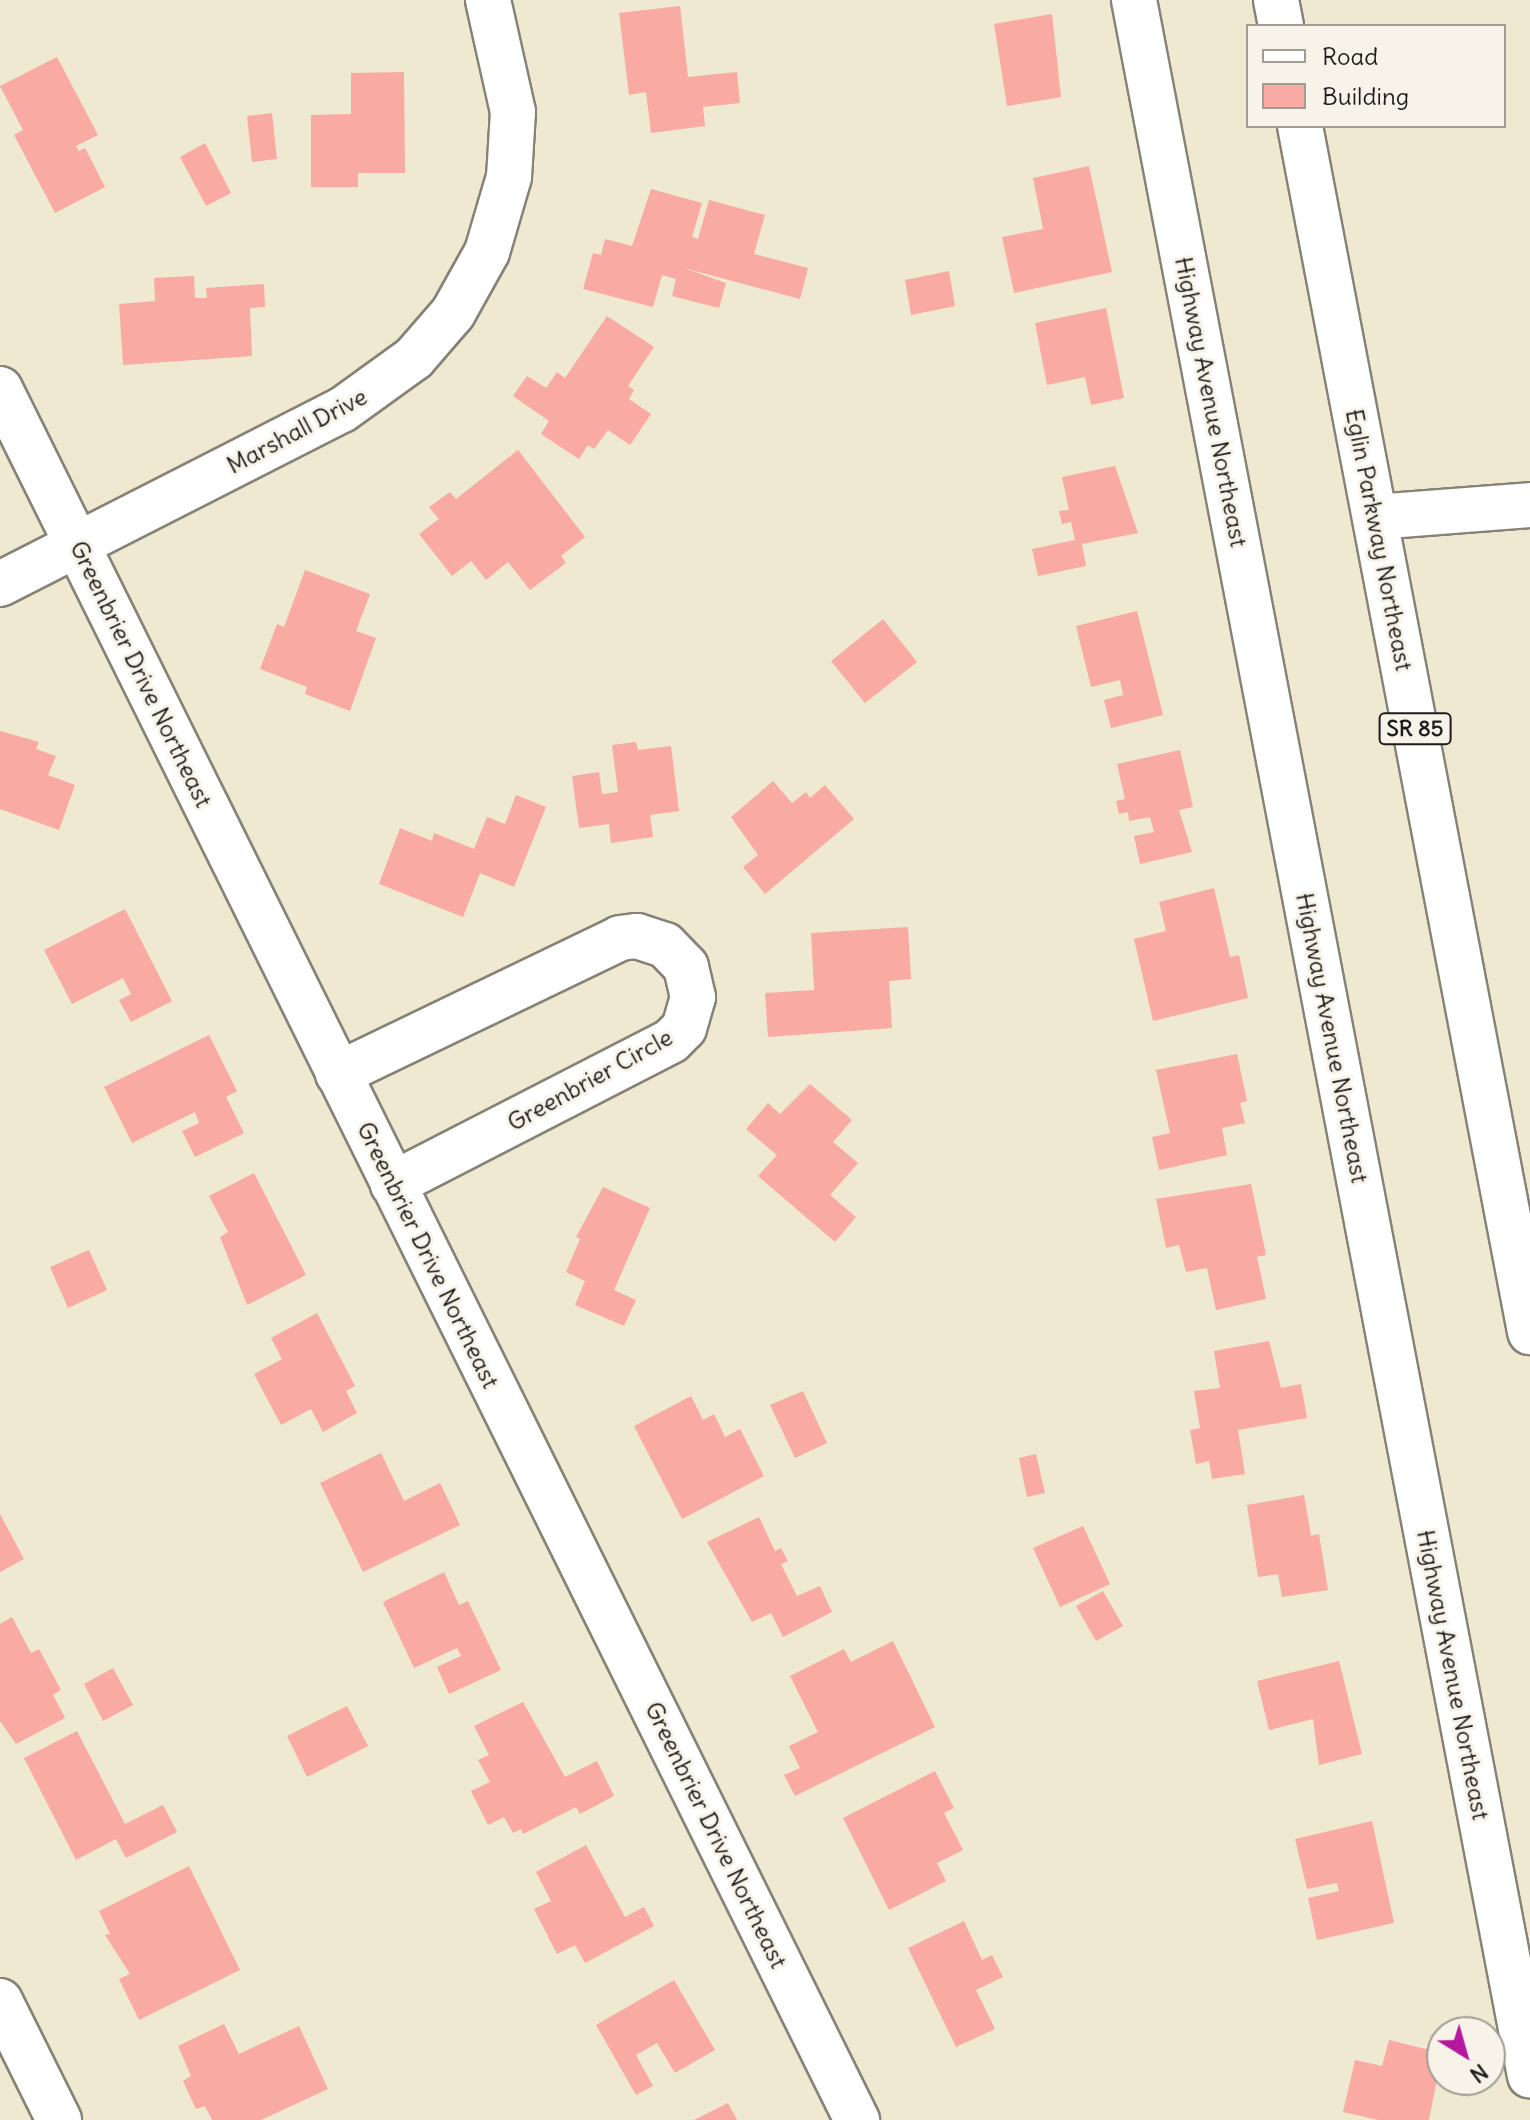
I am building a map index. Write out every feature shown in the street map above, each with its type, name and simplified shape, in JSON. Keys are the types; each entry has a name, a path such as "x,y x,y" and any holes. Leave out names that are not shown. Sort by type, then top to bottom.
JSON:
{"main road":[{"name":"Marshall Drive","path":"0,584 365,397 414,358 453,313 487,252 509,177 513,112 488,0"},
{"name":"Highway Avenue Northeast","path":"1134,0 1530,2076"},
{"path":"1276,0 1281,24"},
{"name":"Eglin Parkway Northeast","path":"1300,128 1530,1332"},
{"name":"Greenbrier Drive Northeast","path":"0,389 857,2120"},
{"path":"1375,517 1530,505"},
{"name":"Greenbrier Circle","path":"338,1074 620,938 637,936 665,945 686,967 693,997 684,1028 671,1041 393,1184"},
{"path":"0,2001 59,2120"}],"building":[{"path":"680,6 688,77 737,72 740,103 703,107 705,126 651,133 646,92 629,95 619,13"},
{"path":"1052,14 1061,97 1007,106 994,24"},
{"path":"57,57 98,135 76,146 79,151 85,148 105,187 55,213 14,135 23,130 0,86"},
{"path":"404,72 405,173 358,173 358,187 311,187 311,115 351,114 351,73"},
{"path":"272,113 277,159 252,162 247,116"},
{"path":"205,143 231,193 206,206 180,157"},
{"path":"1089,166 1112,272 1014,293 1002,237 1043,229 1033,178"},
{"path":"651,189 702,203 692,237 698,239 709,200 765,215 754,254 808,268 800,299 684,268 726,283 719,308 672,296 676,279 662,275 653,307 583,289 593,253 601,255 605,239 632,246"},
{"path":"949,271 955,306 911,315 905,280"},
{"path":"194,276 195,298 207,298 206,288 264,284 265,307 250,308 252,356 123,365 119,304 155,301 154,278"},
{"path":"1106,308 1124,398 1091,405 1085,377 1047,385 1035,323"},
{"path":"607,316 654,347 628,386 634,390 629,399 651,414 630,445 608,430 594,449 588,445 579,459 541,434 549,421 513,396 527,376 546,388 557,372 565,378"},
{"path":"518,450 585,537 561,556 566,563 530,590 508,562 486,580 471,561 452,576 419,534 439,519 429,507 450,492 456,499"},
{"path":"1115,466 1138,533 1082,544 1086,566 1038,576 1032,549 1075,540 1071,522 1062,524 1059,511 1069,510 1062,477"},
{"path":"305,570 370,594 356,631 376,638 350,711 305,694 307,687 260,669 277,624 284,627"},
{"path":"1137,611 1163,715 1111,728 1104,700 1123,695 1120,680 1091,687 1076,626"},
{"path":"883,619 917,662 865,703 831,661"},
{"path":"0,731 39,742 36,749 56,756 48,775 75,785 59,830 0,809"},
{"path":"636,742 638,750 671,746 679,811 650,815 653,837 611,843 609,824 579,828 572,776 599,772 602,794 618,792 612,745"},
{"path":"1180,750 1193,807 1179,810 1192,852 1140,864 1134,836 1154,832 1150,817 1129,821 1128,812 1119,814 1116,801 1125,799 1117,764"},
{"path":"773,781 792,803 806,792 810,798 825,785 854,819 765,894 743,867 758,855 731,817"},
{"path":"516,795 546,807 514,887 480,873 463,917 379,884 400,828 432,841 434,833 474,849 487,817 505,824"},
{"path":"1214,888 1230,957 1239,955 1248,998 1153,1021 1134,939 1166,931 1159,902"},
{"path":"125,909 172,1001 131,1022 119,1000 131,994 123,978 72,1004 44,950"},
{"path":"908,927 911,979 889,981 892,1028 768,1037 765,993 814,990 811,933"},
{"path":"209,1035 237,1091 226,1097 244,1133 195,1157 182,1131 199,1123 195,1112 132,1143 104,1087"},
{"path":"1237,1054 1247,1101 1240,1103 1245,1123 1222,1128 1227,1155 1159,1170 1152,1137 1170,1133 1156,1070"},
{"path":"810,1084 852,1120 833,1142 858,1163 830,1195 856,1217 835,1242 758,1176 777,1155 746,1129 768,1103 780,1114"},
{"path":"254,1173 306,1275 247,1305 220,1237 228,1232 209,1196"},
{"path":"1251,1184 1266,1255 1257,1257 1266,1299 1216,1310 1207,1268 1186,1272 1179,1245 1166,1248 1156,1199"},
{"path":"603,1187 650,1208 614,1290 636,1300 624,1326 575,1305 585,1281 566,1272 580,1239 576,1237"},
{"path":"89,1250 107,1290 68,1308 50,1267"},
{"path":"317,1313 355,1386 346,1391 357,1413 323,1432 311,1409 281,1425 254,1374 282,1359 271,1338"},
{"path":"1269,1341 1281,1388 1301,1384 1307,1418 1238,1430 1245,1474 1212,1479 1209,1461 1196,1464 1190,1430 1200,1428 1194,1391 1220,1388 1214,1351"},
{"path":"803,1391 827,1443 795,1458 770,1405"},
{"path":"691,1396 703,1420 714,1414 725,1437 740,1429 764,1476 682,1519 634,1426"},
{"path":"381,1453 404,1501 440,1483 460,1525 363,1572 320,1483"},
{"path":"1036,1454 1045,1493 1027,1497 1019,1458"},
{"path":"1304,1495 1311,1536 1319,1534 1328,1590 1282,1597 1278,1574 1258,1577 1247,1505"},
{"path":"0,1514 24,1559 0,1572"},
{"path":"759,1517 775,1551 781,1548 788,1561 781,1564 797,1596 820,1586 832,1612 783,1637 771,1613 752,1622 707,1542"},
{"path":"1083,1526 1110,1584 1060,1607 1033,1548"},
{"path":"444,1572 459,1605 468,1601 501,1670 449,1694 437,1667 461,1656 457,1648 414,1668 383,1602"},
{"path":"1103,1591 1123,1626 1096,1641 1076,1606"},
{"path":"12,1617 31,1653 39,1649 61,1690 53,1695 65,1718 16,1744 0,1721 0,1624"},
{"path":"893,1641 935,1727 795,1796 784,1775 800,1768 789,1746 818,1732 790,1676 844,1649 851,1662"},
{"path":"1339,1661 1362,1754 1319,1765 1313,1719 1269,1730 1257,1681"},
{"path":"113,1668 133,1705 103,1721 84,1684"},
{"path":"523,1702 565,1777 597,1761 614,1796 580,1814 576,1807 523,1834 521,1829 513,1833 504,1817 488,1825 471,1791 490,1782 478,1760 489,1755 474,1726"},
{"path":"347,1706 368,1746 307,1777 287,1736"},
{"path":"77,1731 125,1824 163,1805 177,1832 126,1858 116,1839 76,1860 24,1758"},
{"path":"935,1771 954,1808 944,1813 963,1850 937,1863 946,1881 889,1910 843,1818"},
{"path":"1372,1821 1394,1923 1317,1940 1308,1898 1339,1891 1337,1883 1307,1889 1295,1839"},
{"path":"586,1845 625,1917 644,1907 654,1926 585,1963 575,1945 557,1954 534,1909 551,1901 536,1872"},
{"path":"189,1866 240,1970 139,2020 119,1979 130,1974 105,1935 110,1934 99,1911"},
{"path":"964,1921 982,1960 992,1955 1003,1977 976,1990 995,2029 956,2047 908,1948"},
{"path":"674,1980 715,2050 675,2073 657,2043 636,2055 653,2086 636,2095 596,2025"},
{"path":"224,2024 239,2054 299,2026 328,2089 261,2120 212,2120 205,2106 196,2109 183,2081 191,2076 178,2046"},
{"path":"1389,2040 1426,2049 1426,2096 1434,2096 1429,2120 1378,2120 1343,2112 1355,2060 1382,2066"},
{"path":"728,2103 737,2120 694,2120"}]}
